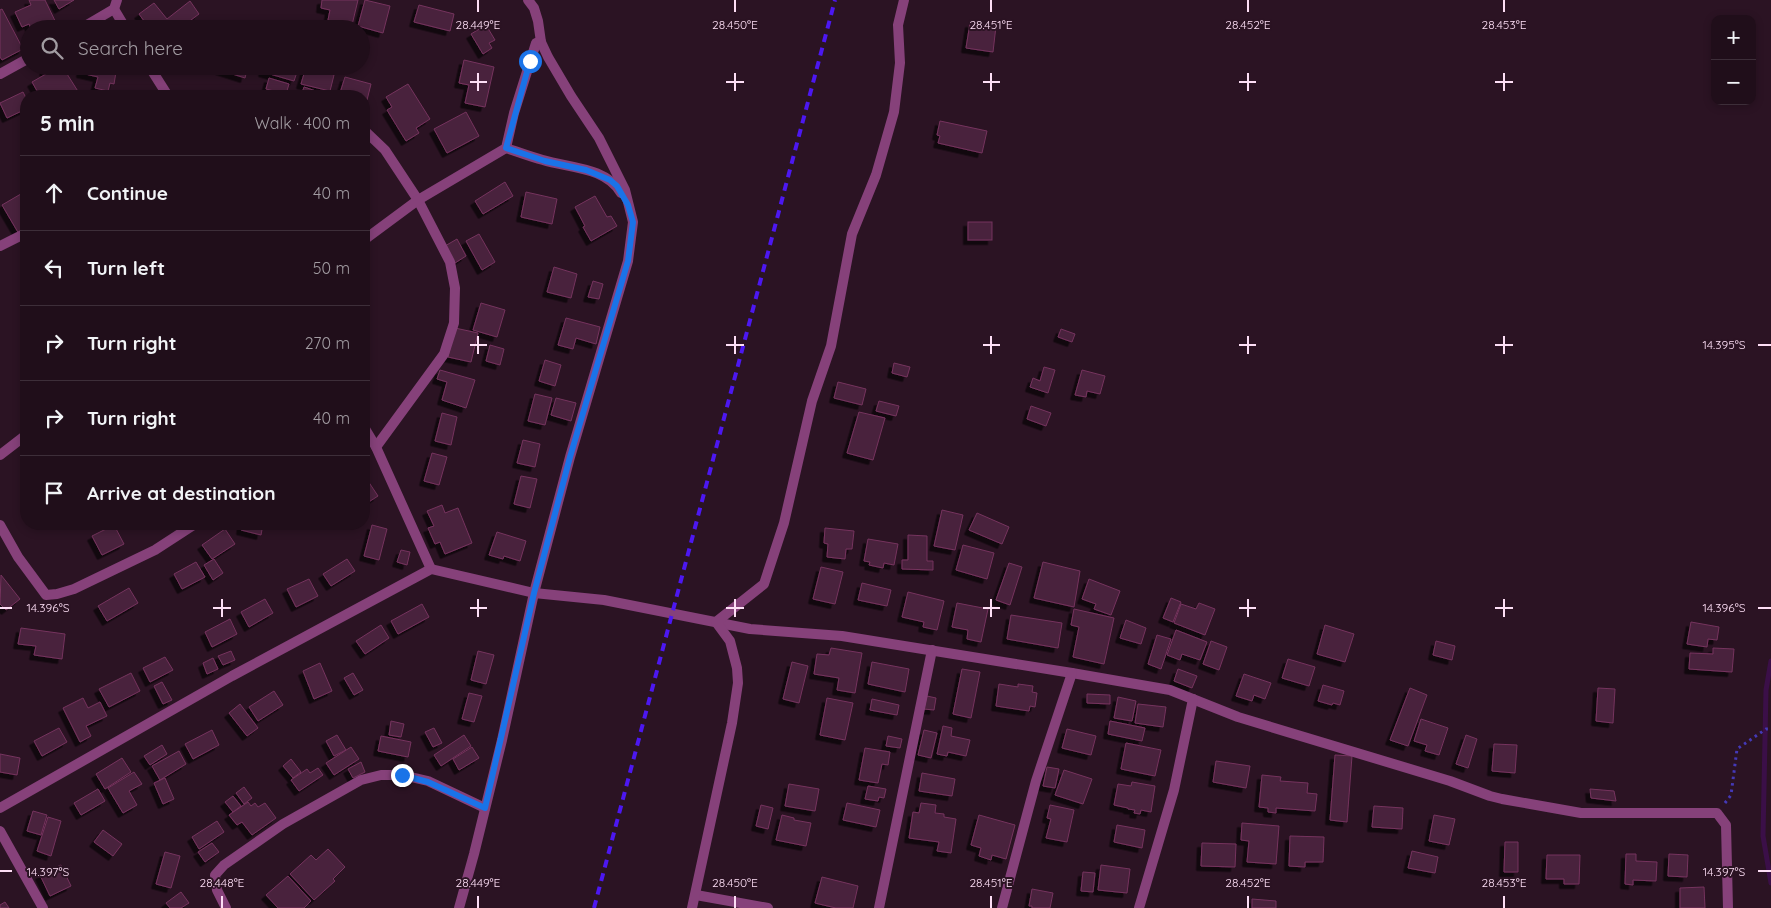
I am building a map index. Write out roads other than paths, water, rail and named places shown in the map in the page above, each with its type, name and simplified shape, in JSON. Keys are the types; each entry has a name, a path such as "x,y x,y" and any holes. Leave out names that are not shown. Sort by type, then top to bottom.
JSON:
{"street":[{"path":"459,908 485,808 534,593 570,457 628,261 633,222 625,190 600,138 571,96 541,42 534,8 528,0"},
{"path":"716,622 764,584 784,523 812,401 830,346 852,234 876,175 894,112 900,63 898,26 904,0"},
{"path":"93,20 115,5 122,20"},
{"path":"370,236 418,200 506,148 530,61 536,43 541,42"},
{"path":"0,74 20,63"},
{"path":"155,75 164,90"},
{"path":"370,136 385,150 418,200 450,262 455,288 454,323 444,354 376,447"},
{"path":"506,148 545,161 586,170 610,180 617,186 628,205"},
{"path":"0,246 20,236"},
{"path":"370,436 431,570"},
{"path":"0,455 20,439"},
{"path":"0,525 18,557 46,595 74,589 155,550 186,530"},
{"path":"0,808 232,676 431,570 534,593 604,600 750,629 842,636 1170,690 1238,717 1450,781 1502,799 1581,813 1717,813 1726,825 1728,908"},
{"path":"692,908 732,723 738,683 737,668 730,641 716,622"},
{"path":"879,908 932,650"},
{"path":"1002,908 1036,781 1072,673"},
{"path":"1139,908 1174,790 1192,699"},
{"path":"226,908 217,890 215,875 224,865 283,824 360,780 381,775 402,775 428,782 485,808"},
{"path":"0,831 43,908"},
{"path":"696,895 768,908"}],"waterway":[{"path":"1771,661 1766,690 1763,836 1771,883"}],"railway":[{"path":"594,908 835,0"}]}
